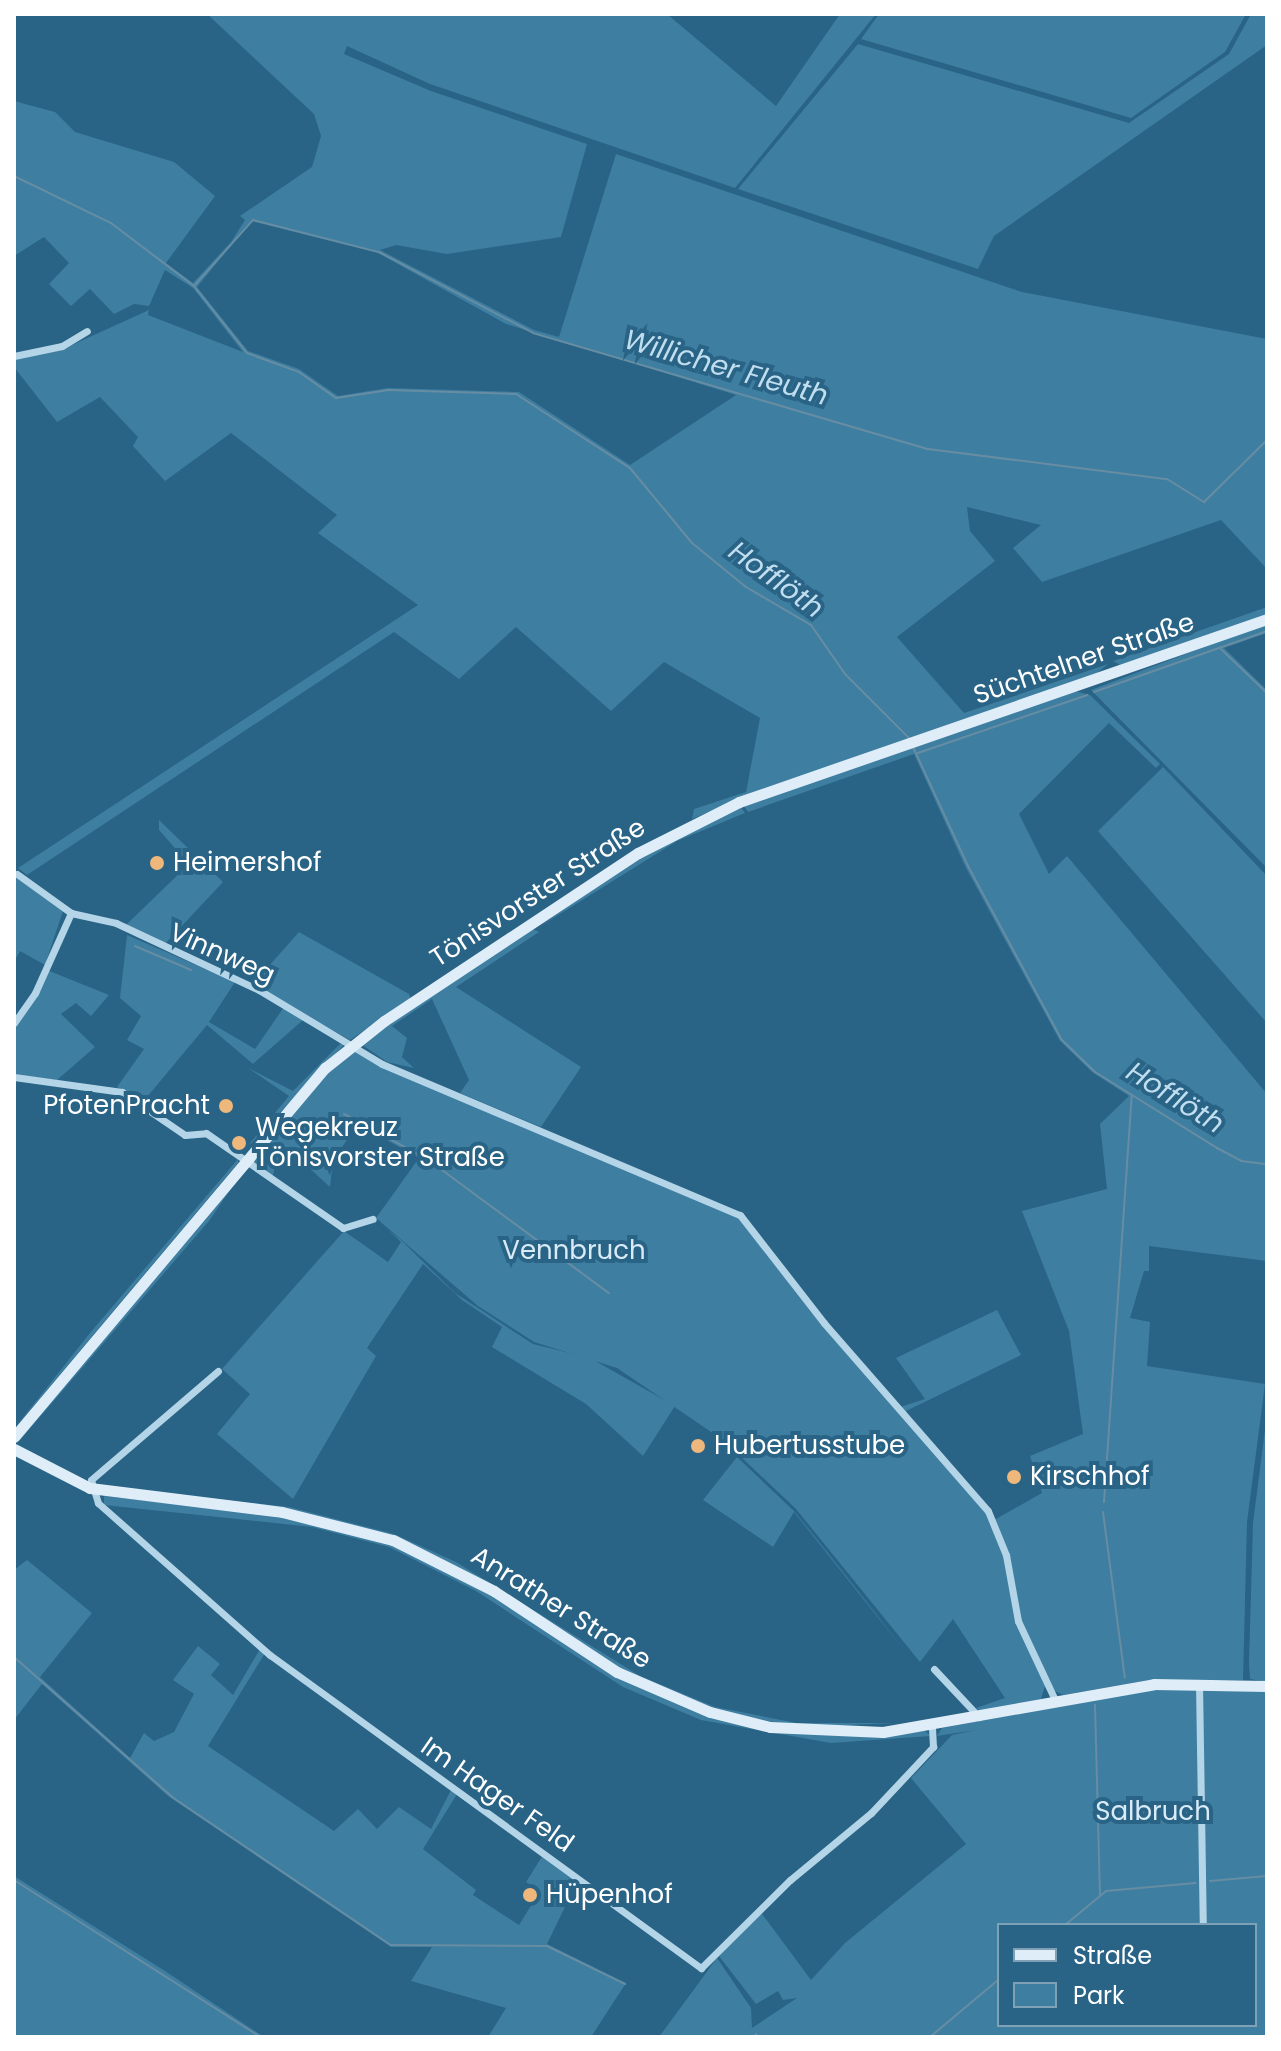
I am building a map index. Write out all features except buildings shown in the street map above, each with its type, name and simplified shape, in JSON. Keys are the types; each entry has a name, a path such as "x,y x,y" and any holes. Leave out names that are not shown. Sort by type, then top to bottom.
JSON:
{"main road":[{"name":"Süchtelner Straße","path":"912,742 1267,619"},
{"name":"Tönisvorster Straße","path":"14,1437 244,1161 352,1044 665,836 719,810 912,742"},
{"name":"Anrather Straße","path":"14,1449 90,1488 282,1512 393,1540 471,1577 617,1672 710,1712 822,1733 932,1726 1055,1700 1200,1682 1267,1686"}],"street":[{"path":"14,356 62,346 87,331"},
{"name":"Vinnweg","path":"17,874 71,913 116,923 259,990 352,1044"},
{"path":"14,1023 35,993 71,913"},
{"path":"352,1044 382,1064 740,1215 824,1323 988,1511 1006,1555 1018,1621 1055,1700"},
{"path":"14,1077 115,1090 185,1135 206,1133 343,1228 373,1219"},
{"path":"90,1488 218,1371"},
{"name":"Im Hager Feld","path":"90,1488 98,1503 270,1655 701,1968 780,1889 882,1802 933,1747 932,1726"},
{"path":"934,1669 979,1717"},
{"path":"1200,1682 1203,1923"}],"green space":[{"name":"Vennbruch","path":"207,14 667,14 776,106 840,14 876,14 735,188 430,84 347,46 344,54 431,91 587,144 561,237 447,254 396,245 380,250 534,330 559,337 616,154 1022,292 1267,339 1267,569 1221,520 1042,582 1013,548 1041,525 967,507 970,531 995,561 897,637 964,713 1108,664 1075,691 1090,695 1160,764 1156,768 1109,723 1019,814 1049,874 1067,856 1267,1094 1267,1261 1149,1246 1149,1271 1144,1271 1130,1318 1150,1322 1147,1366 1265,1384 1247,1522 1243,1680 1149,1680 1063,1695 1045,1686 1041,1699 982,1712 976,1708 1005,1698 953,1619 920,1662 796,1509 723,1440 617,1368 534,1342 478,1306 376,1218 419,1158 358,1124 333,1160 330,1187 306,1165 275,1168 272,1178 252,1161 319,1078 353,1050 737,1215 994,1520 1042,1493 1030,1456 1083,1434 1069,1331 1022,1211 1107,1189 1100,1124 1129,1096 1092,1072 1060,1041 965,866 914,754 748,812 743,805 725,805 692,819 694,809 746,792 760,718 664,662 611,711 516,627 459,679 394,632 27,875 18,868 418,605 318,533 337,515 231,433 165,481 133,446 138,437 100,397 57,422 14,367 14,359 61,350 149,310 148,315 243,352 193,288 165,270 149,306 134,304 114,314 90,289 71,306 49,284 69,263 44,237 14,256 14,101 55,112 75,132 174,162 215,196 166,263 193,283 231,242 245,220 240,216 312,167 321,136 314,114","holes":["251,221 378,253 506,324 736,395 630,465 519,392 388,388 338,396 299,369 248,351 197,287"]},
{"path":"879,14 1246,14 1225,52 1131,118 861,39"},
{"path":"1251,14 1267,14 1267,45 994,236 978,269 738,189 858,44 1129,123 1229,54"},
{"path":"1267,607 1267,616 1120,665 1113,661"},
{"path":"1267,623 1267,633 1224,648 1267,690 1267,868 1091,690"},
{"path":"1163,767 1267,876 1267,1023 1098,831"},
{"path":"740,806 745,813 677,841 539,927 641,855"},
{"path":"159,820 223,882 164,945 126,925 189,864 159,830"},
{"path":"14,876 63,911 45,965 20,951 14,962"},
{"path":"531,928 539,932 456,987 581,1067 541,1127 460,1093 469,1080 432,999 392,1026 407,1038 402,1057 414,1068 387,1062 361,1044"},
{"path":"299,932 409,994 411,999 350,1040 252,985"},
{"path":"127,935 235,982 209,1022 255,1049 284,1007 303,1020 253,1064 207,1025 142,1103 117,1087 144,1049 127,1040 141,1016 120,998"},
{"path":"47,970 109,995 91,1016 76,1003 61,1014 95,1047 57,1080 14,1075 14,1025"},
{"path":"343,1041 344,1045 241,1154 289,1096 248,1068 293,1091"},
{"path":"238,1159 238,1163 14,1429 90,1333"},
{"path":"246,1167 209,1221 20,1440 20,1437"},
{"path":"388,1230 402,1241 455,1293 533,1344 590,1358 675,1406 643,1456 586,1404 492,1347 502,1327 462,1300 423,1264 367,1348 376,1356 293,1499 217,1434 250,1394 222,1369 344,1231 388,1262 401,1242"},
{"path":"997,1310 1021,1355 904,1412 900,1407 925,1399 896,1358"},
{"path":"1267,1414 1267,1682 1250,1679 1249,1663 1253,1523"},
{"path":"737,1457 794,1511 907,1654 794,1512 773,1547 703,1500"},
{"path":"123,1489 289,1507 394,1534 456,1562 640,1676 715,1707 797,1723 898,1723 797,1727 714,1710 620,1670 483,1581 394,1536 293,1511"},
{"path":"104,1496 268,1514 386,1540 456,1572 617,1676 707,1715 798,1734 925,1731 931,1736 831,1743 701,1720 623,1687 476,1591 389,1547 312,1527 104,1505"},
{"path":"27,1560 92,1613 40,1677 130,1758 144,1733 154,1741 174,1732 194,1694 173,1680 198,1646 220,1664 211,1675 233,1695 260,1649 265,1653 208,1746 334,1831 358,1809 377,1829 399,1807 431,1829 451,1790 457,1794 423,1849 476,1890 473,1895 519,1925 540,1891 526,1882 543,1855 578,1880 547,1944 626,1983 591,2037 488,2037 506,2008 411,1981 432,1947 391,1947 168,1796 42,1684 14,1720 14,1570"},
{"name":"Salbruch","path":"1150,1688 1267,1690 1267,2037 659,2037 717,1958 751,2008 752,2028 797,1998 783,2000 778,1991 756,2004 719,1956 760,1911 811,1980 845,1943 966,1844 911,1778 952,1735 976,1730 937,1736 942,1728"},
{"path":"14,1876 165,1971 264,2037 14,2037"}],"waterway":[{"name":"Hofflöth","path":"14,176 111,223 194,286 247,353 299,372 336,398 388,390 516,394 630,468 692,543 746,587 811,625 845,674 909,738"},
{"name":"Willicher Fleuth","path":"194,286 253,220 379,252 533,333 928,449 1167,479 1204,502 1267,440"},
{"path":"1094,692 1267,631"},
{"path":"1220,648 1267,693"},
{"path":"918,753 1087,695"},
{"name":"Hofflöth","path":"913,747 968,866 1061,1039 1095,1072 1217,1148 1241,1161 1267,1164"},
{"path":"135,946 191,970"},
{"path":"1104,1502 1132,1096"},
{"path":"344,1114 427,1159 609,1293"},
{"path":"1103,1512 1125,1678"},
{"path":"14,1657 172,1797 391,1945 547,1946 625,1984"},
{"path":"1095,1705 1100,1895"},
{"path":"1210,1881 1267,1876"},
{"path":"14,1880 260,2037"},
{"path":"1067,1923 1106,1891 1196,1883"},
{"path":"930,2037 997,1981"}],"place":[{"name":"Heimershof","path":"157,863"},
{"name":"PfotenPracht","path":"226,1106"},
{"name":"Wegekreuz Tönisvorster Straße","path":"239,1143"},
{"name":"Hubertusstube","path":"698,1446"},
{"name":"Kirschhof","path":"1014,1477"},
{"name":"Hüpenhof","path":"530,1895"}]}
